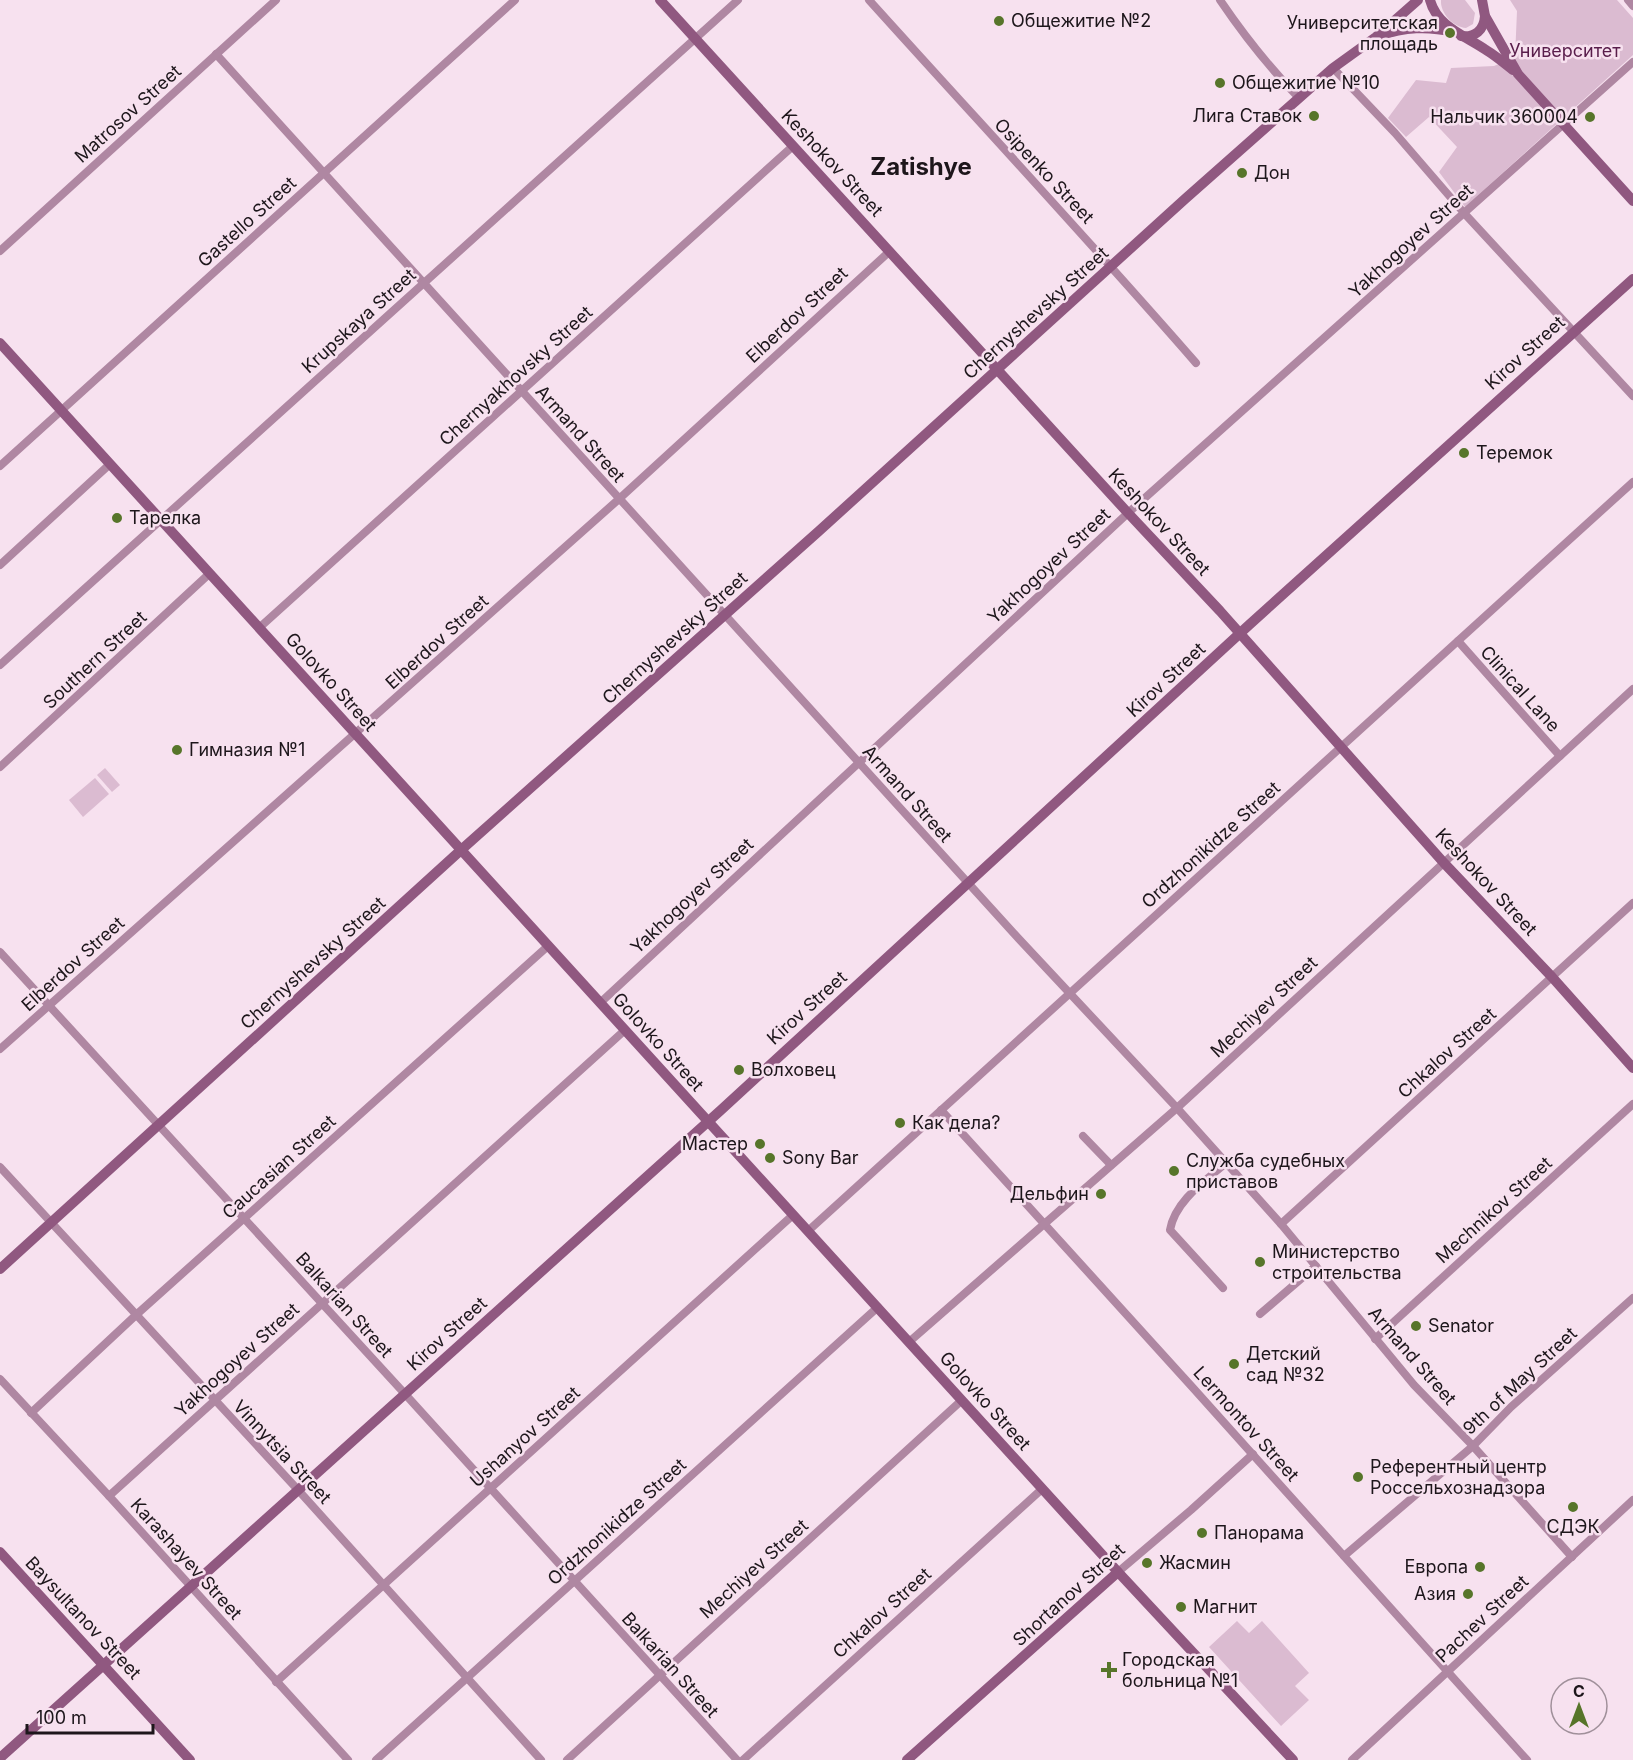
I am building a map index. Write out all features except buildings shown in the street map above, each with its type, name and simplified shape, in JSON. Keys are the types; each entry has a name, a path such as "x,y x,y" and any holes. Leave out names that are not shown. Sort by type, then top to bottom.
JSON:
{"street":[{"name":"Matrosov Street","path":"0,251 276,0"},
{"name":"Gastello Street","path":"0,466 515,0"},
{"name":"Keshokov Street","path":"660,0 1633,1068"},
{"name":"Krupskaya Street","path":"0,664 738,0"},
{"name":"Osipenko Street","path":"869,0 1112,266 1196,363"},
{"path":"1220,0 1258,53 1299,98"},
{"path":"1376,37 1418,0"},
{"path":"1430,0 1434,9 1456,33 1485,49 1518,74 1633,201"},
{"path":"1476,0 1518,74"},
{"path":"1628,0 1633,6"},
{"path":"1376,37 1411,27 1427,27 1468,36 1478,33 1482,28 1483,9"},
{"name":"Chernyshevsky Street","path":"0,1269 461,850 725,616 1299,98 1333,68 1376,37"},
{"name":"Armand Street","path":"216,54 967,883 1177,1108 1281,1224 1414,1385 1473,1446 1572,1557"},
{"name":"Yakhogoyev Street","path":"600,1003 1128,513 1633,62"},
{"path":"1333,68 1405,143 1464,213 1633,396"},
{"name":"Chernyakhovsky Street","path":"259,628 793,146"},
{"name":"Elberdov Street","path":"0,1049 341,745 356,735 890,251"},
{"name":"Kirov Street","path":"0,1758 841,1001 1240,634 1633,279"},
{"name":"Golovko Street","path":"0,343 1042,1489 1293,1760"},
{"path":"0,565 110,464"},
{"name":"Ordzhonikidze Street","path":"808,1230 1633,482"},
{"name":"Southern Street","path":"0,767 209,574"},
{"name":"Clinical Lane","path":"1458,641 1560,756"},
{"name":"Mechiyev Street","path":"909,1342 1177,1108 1633,689"},
{"name":"Chkalov Street","path":"1281,1224 1633,903"},
{"name":"Caucasian Street","path":"31,1413 136,1315 548,946"},
{"name":"Balkarian Street","path":"0,952 736,1760"},
{"name":"Yakhogoyev Street","path":"110,1496 625,1030"},
{"name":"Mechnikov Street","path":"1375,1339 1633,1104"},
{"name":"Lermontov Street","path":"940,1110 1527,1760"},
{"path":"1083,1136 1111,1165"},
{"path":"1223,1288 1170,1230 1175,1214 1187,1198 1226,1163"},
{"name":"Vinnytsia Street","path":"0,1167 299,1491 540,1760"},
{"name":"Ushanyov Street","path":"276,1682 793,1215"},
{"path":"1260,1314 1316,1266"},
{"name":"9th of May Street","path":"1344,1556 1473,1446 1511,1407 1633,1298"},
{"name":"Ordzhonikidze Street","path":"375,1760 878,1307"},
{"name":"Karashaуev Street","path":"0,1379 110,1496 348,1760"},
{"name":"Mechiyev Street","path":"567,1760 962,1400"},
{"name":"Shortanov Street","path":"907,1760 1252,1454"},
{"name":"Chkalov Street","path":"743,1760 1042,1489"},
{"name":"Pachev Street","path":"1352,1760 1633,1500"},
{"name":"Baysultanov Street","path":"0,1552 190,1760"}],"green space":[{"name":"Университет","path":"1441,0 1465,0 1475,13 1473,24 1466,28 1452,22 1443,10"},
{"name":"Университет","path":"1510,0 1617,0 1633,18 1633,55 1465,207 1439,172 1457,147 1429,117 1406,137 1388,118 1416,80 1446,83 1451,68 1494,66 1515,57 1517,11"},
{"path":"105,768 120,785 112,792 97,775"},
{"path":"95,778 109,794 83,817 69,800"},
{"path":"1237,1621 1249,1633 1262,1621 1309,1673 1295,1686 1309,1700 1281,1726 1209,1647"}],"place":[{"name":"Общежитие №2","path":"999,21"},
{"name":"Университетская площадь","path":"1450,33"},
{"name":"Общежитие №10","path":"1220,83"},
{"name":"Лига Ставок","path":"1314,116"},
{"name":"Нальчик 360004","path":"1590,117"},
{"name":"Дон","path":"1242,173"},
{"name":"Теремок","path":"1464,453"},
{"name":"Тарелка","path":"117,518"},
{"name":"Гимназия №1","path":"177,750"},
{"name":"Волховец","path":"739,1070"},
{"name":"Как дела?","path":"900,1123"},
{"name":"Мастер","path":"760,1144"},
{"name":"Sony Bar","path":"770,1158"},
{"name":"Служба судебных приставов","path":"1174,1171"},
{"name":"Дельфин","path":"1101,1194"},
{"name":"Министерство строительства","path":"1260,1262"},
{"name":"Senator","path":"1416,1326"},
{"name":"Детский сад №32","path":"1234,1364"},
{"name":"Референтный центр Россельхознадзора","path":"1358,1477"},
{"name":"СДЭК","path":"1573,1507"},
{"name":"Панорама","path":"1202,1533"},
{"name":"Жасмин","path":"1147,1563"},
{"name":"Европа","path":"1480,1567"},
{"name":"Азия","path":"1468,1594"},
{"name":"Магнит","path":"1181,1607"},
{"name":"Городская больница №1","path":"1109,1670"}],"district":[{"name":"Zatishye","path":"921,167"}]}
